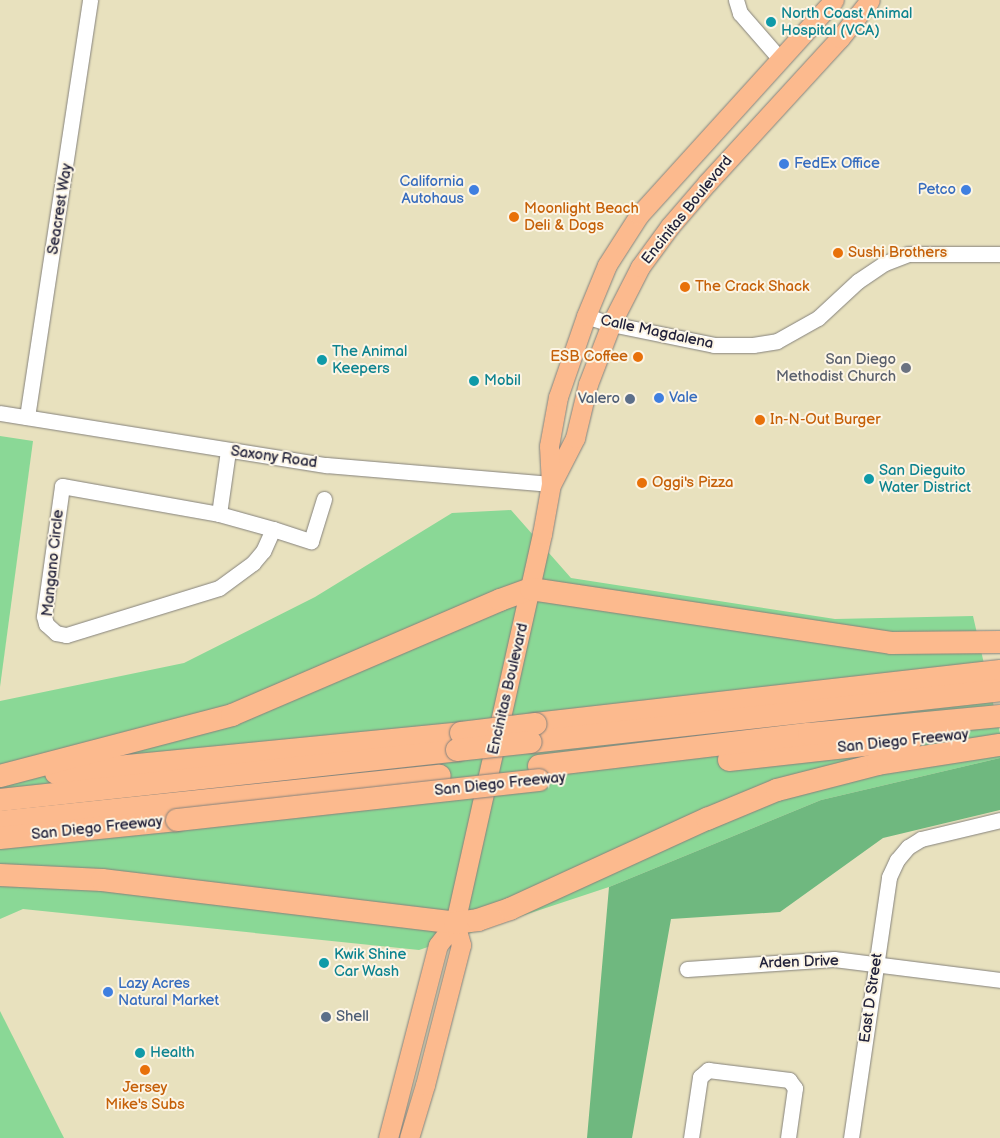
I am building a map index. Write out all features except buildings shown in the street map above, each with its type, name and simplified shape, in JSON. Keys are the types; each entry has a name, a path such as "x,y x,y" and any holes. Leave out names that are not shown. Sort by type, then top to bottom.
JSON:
{"highway":[{"path":"0,777 232,715 500,600 531,589 891,643 1000,642"},
{"path":"533,733 1000,671"},
{"path":"0,800 459,741 1000,690"},
{"path":"0,822 440,776 539,773 809,734 1000,716"},
{"name":"San Diego Freeway","path":"0,838 177,820 539,773 1000,731"},
{"path":"0,777 459,741"},
{"path":"0,875 102,880 454,923 478,920 510,909 707,819 777,790 878,764 1000,745"}],"main road":[{"name":"Encinitas Boulevard","path":"388,1138 438,945 454,923 531,589 551,484 549,446 558,397 586,316 608,265 639,215 834,0"},
{"name":"Encinitas Boulevard","path":"551,484 575,438 588,384 611,324 640,267 670,226 755,128 840,38 870,0"},
{"name":"Encinitas Boulevard","path":"410,1138 426,1085 461,945 454,923"}],"street":[{"name":"Seacrest Way","path":"28,417 90,0"},
{"path":"736,0 740,13 780,59"},
{"name":"Calle Magdalena","path":"586,316 611,324 714,345 753,345 777,341 818,318 858,281 885,262 908,254 1000,254"},
{"name":"Saxony Road","path":"0,413 228,451 326,465 551,484"},
{"path":"219,514 228,451"},
{"name":"Mangano Circle","path":"273,529 263,551 253,564 219,588 66,634 56,633 46,624 44,616 62,486 219,514 273,529 311,541 324,499"},
{"name":"East D Street","path":"851,1138 889,877 897,860 908,847 921,839 1000,820"},
{"name":"Arden Drive","path":"687,968 834,959 1000,980"},
{"path":"691,1138 700,1077 708,1070 790,1080 795,1088 788,1138"}],"green space":[{"path":"0,436 33,441 0,687"},
{"path":"511,510 571,578 835,619 973,616 1000,733 1000,758 821,800 609,887 419,950 23,909 0,919 0,701 184,663 315,597 452,513"},
{"path":"1000,758 1000,810 883,838 780,912 671,919 632,1138 587,1138 609,887 821,800"},
{"path":"0,1011 64,1138 0,1138"}],"place":[{"name":"North Coast Animal Hospital (VCA)","path":"771,22"},
{"name":"FedEx Office","path":"784,164"},
{"name":"California Autohaus","path":"474,190"},
{"name":"Petco","path":"966,190"},
{"name":"Moonlight Beach Deli & Dogs","path":"514,217"},
{"name":"Sushi Brothers","path":"838,253"},
{"name":"The Crack Shack","path":"685,287"},
{"name":"ESB Coffee","path":"638,357"},
{"name":"The Animal Keepers","path":"322,360"},
{"name":"San Diego Methodist Church","path":"906,368"},
{"name":"Mobil","path":"474,381"},
{"name":"Vale","path":"659,398"},
{"name":"Valero","path":"630,399"},
{"name":"In-N-Out Burger","path":"760,420"},
{"name":"San Dieguito Water District","path":"869,479"},
{"name":"Oggi's Pizza","path":"642,483"},
{"name":"Kwik Shine Car Wash","path":"324,963"},
{"name":"Lazy Acres Natural Market","path":"108,992"},
{"name":"Shell","path":"326,1017"},
{"name":"Health","path":"140,1053"},
{"name":"Jersey Mike's Subs","path":"145,1070"}]}
